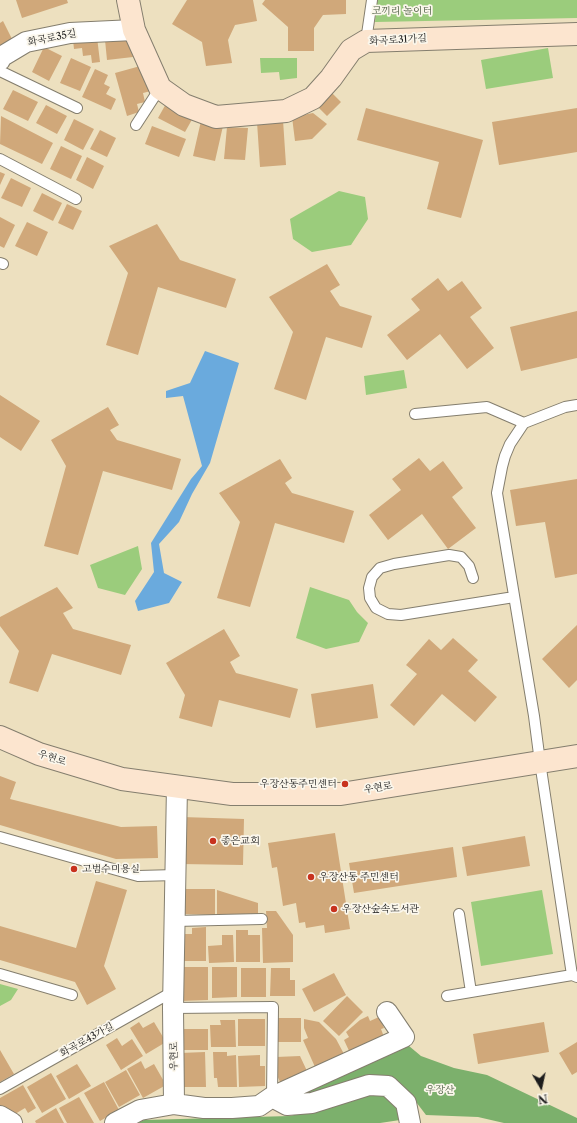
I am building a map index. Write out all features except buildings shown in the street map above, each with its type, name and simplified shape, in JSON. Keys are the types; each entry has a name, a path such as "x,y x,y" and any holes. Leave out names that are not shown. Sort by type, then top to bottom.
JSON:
{"street":[{"path":"128,0 134,30 160,88"},
{"name":"화곡로35길","path":"0,60 1,57 26,42 70,33 134,30"},
{"name":"화곡로31가길","path":"160,88 184,105 216,117 286,111 313,98 331,78 351,50 366,41 577,34"},
{"name":"우현로","path":"0,738 39,754 122,779 232,794 341,794 577,756"},
{"name":"우현로","path":"174,1104 177,786"},
{"path":"115,1123 140,1110 174,1104 204,1108 233,1116 259,1106 272,1097 404,1037 387,1012"},
{"path":"272,1097 287,1105 312,1103 369,1085 388,1086 406,1103 410,1123"},
{"path":"0,1116 12,1123"}],"lane":[{"path":"366,41 372,0"},
{"path":"0,71 77,108"},
{"path":"136,125 160,88"},
{"path":"0,159 76,199"},
{"path":"447,996 574,976 534,716 497,493 505,456 510,444 524,423 565,407 577,405"},
{"path":"415,414 487,407 524,423"},
{"path":"473,578 469,566 461,557 449,555 394,564 380,568 372,577 368,588 370,598 376,608 388,614 402,615 514,597"},
{"path":"0,837 138,876 176,875"},
{"path":"459,914 471,992"},
{"path":"175,921 262,920"},
{"path":"0,974 72,995"},
{"path":"174,1000 273,1007 272,1097"},
{"name":"화곡로43가길","path":"0,1089 174,1000"}],"green space":[{"name":"코끼리 놀이터","path":"377,0 577,0 577,18 375,22"},
{"path":"548,48 553,78 486,89 481,60"},
{"path":"260,58 297,58 297,78 280,80 279,72 261,73"},
{"path":"339,191 365,197 368,219 351,245 312,252 293,239 290,219"},
{"path":"404,370 407,388 366,395 364,376"},
{"path":"138,546 142,569 125,595 98,588 90,565"},
{"path":"310,587 349,600 357,612 368,623 359,642 326,649 296,638"},
{"path":"542,890 553,954 481,966 471,902"},
{"path":"0,984 18,989 11,1000 0,1006"},
{"name":"우장산","path":"409,1046 421,1056 454,1068 487,1075 577,1118 577,1123 504,1123 478,1117 426,1115 407,1090 394,1078 379,1075 295,1099 293,1093 362,1067"},
{"path":"375,1091 388,1094 397,1108 400,1120 380,1123 137,1123 144,1120 290,1116 330,1106"}],"water":[{"path":"205,351 239,363 210,463 192,494 179,522 159,544 164,573 182,582 169,603 138,611 135,601 154,572 151,543 191,479 202,466 183,396 166,398 166,391 190,383"}],"place":[{"name":"우장산동주민센터","path":"345,784"},
{"name":"좋은교회","path":"213,841"},
{"name":"고범수미용실","path":"74,869"},
{"name":"우장산동 주민센터","path":"311,877"},
{"name":"우장산숲속도서관","path":"334,909"}]}
